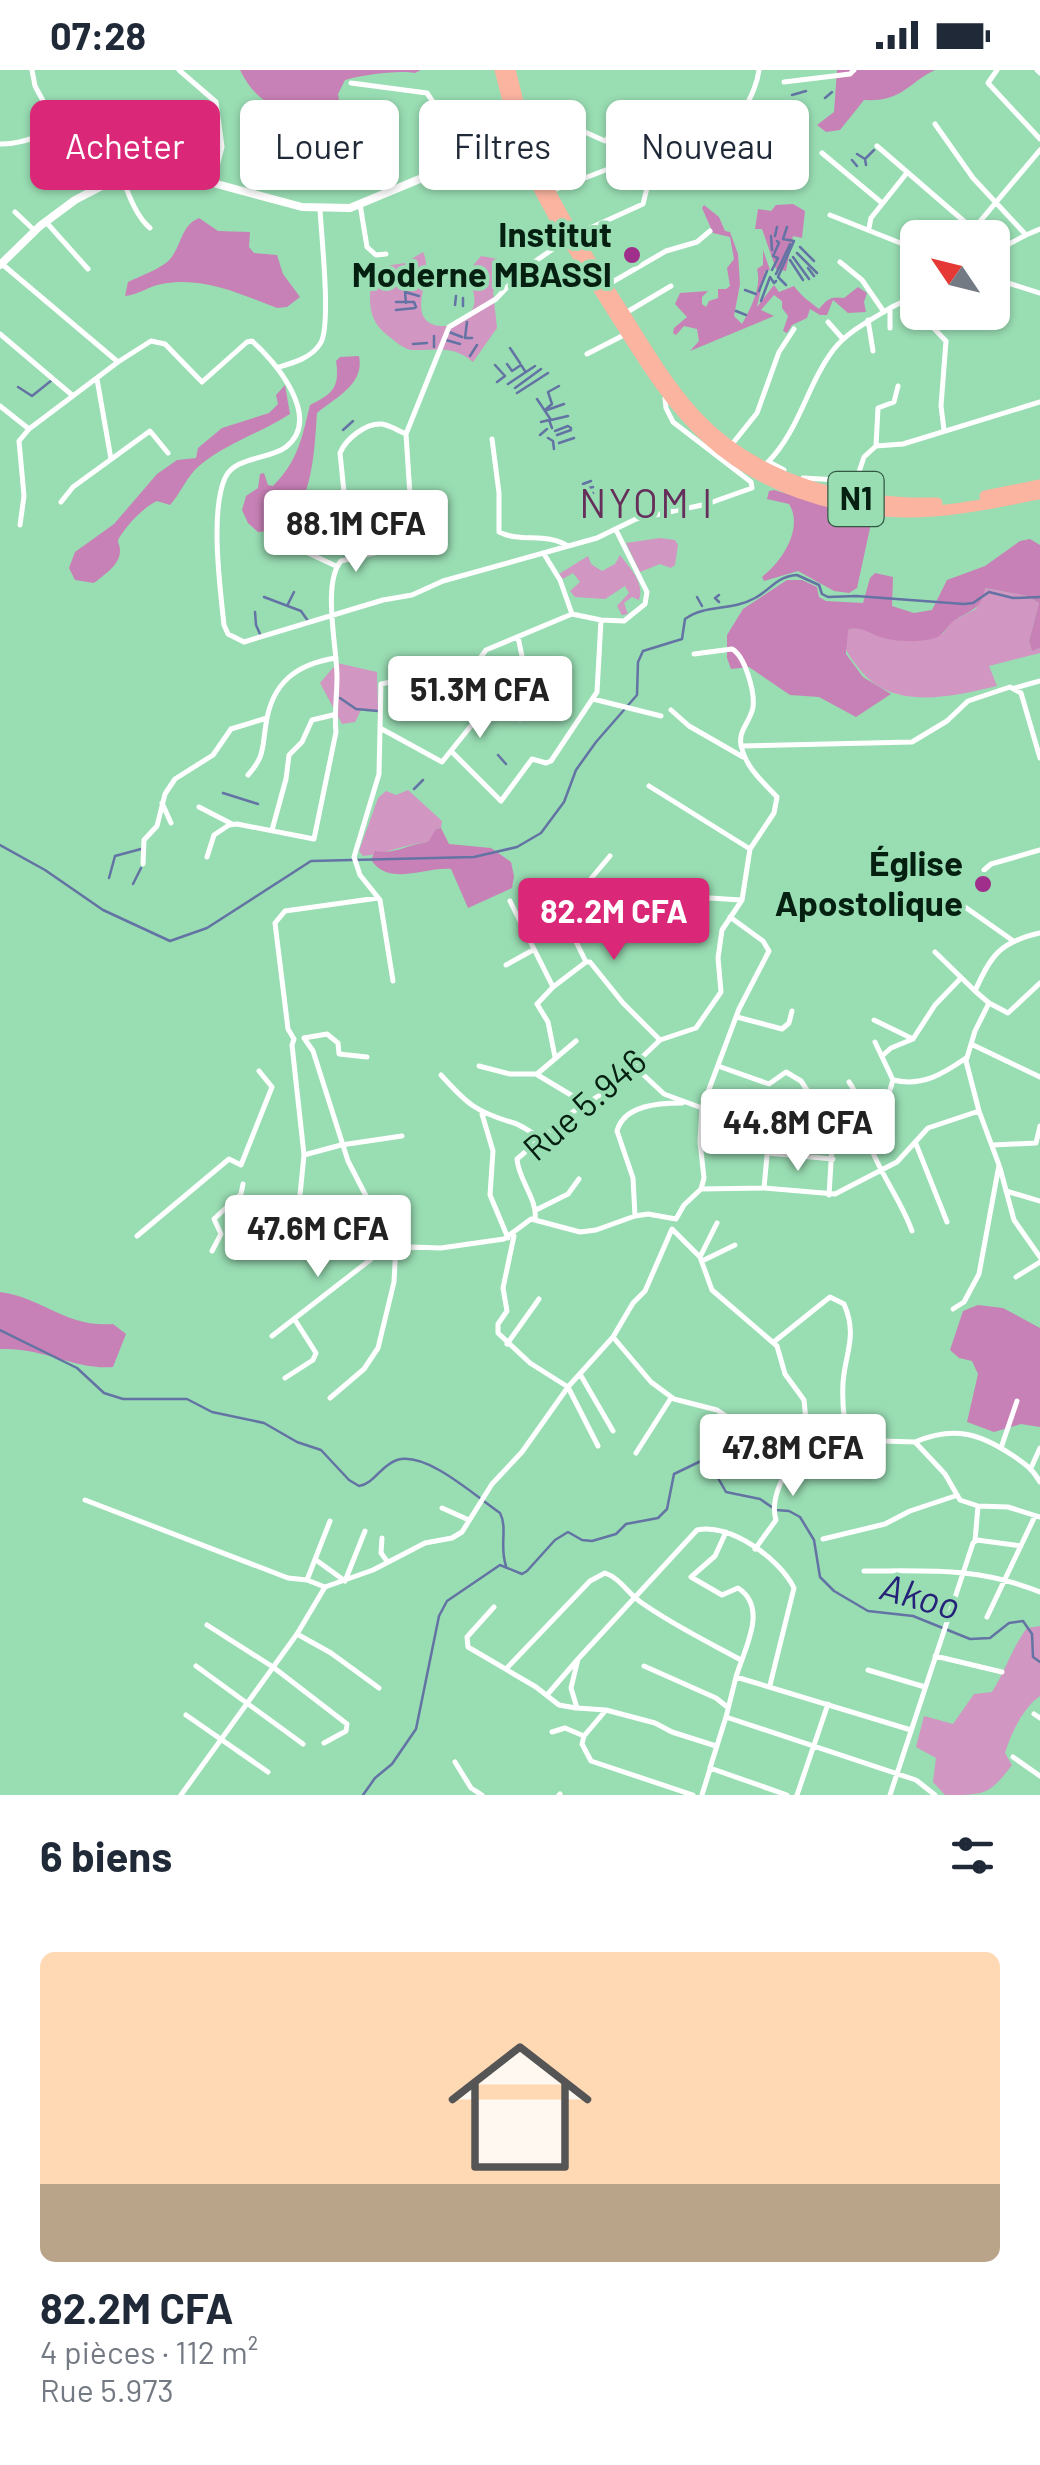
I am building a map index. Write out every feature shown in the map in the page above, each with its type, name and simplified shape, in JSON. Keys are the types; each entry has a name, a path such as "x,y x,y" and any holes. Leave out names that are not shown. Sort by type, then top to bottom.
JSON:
{"highway":[{"path":"500,70 510,100"},
{"name":"N1","path":"510,70 518,100"},
{"path":"542,190 626,333 665,390 706,437 761,475 813,497 906,512 950,510 1040,494"},
{"name":"N1","path":"551,191 572,237 658,367 694,414 732,446 816,489 877,502 949,503 1040,484"}],"main road":[{"path":"220,184 302,208 320,209 360,204 419,179"},
{"path":"3,262 46,222 94,190"}],"street":[{"path":"32,70 43,100"},
{"path":"179,70 214,100"},
{"path":"406,434 382,424 361,430 346,442 340,453 344,509 348,513 405,499 410,494 406,434 449,328 496,298 524,269 572,237 644,203 655,171 666,161 724,182 731,164 735,130 752,98 759,70"},
{"path":"784,82 850,74 854,70"},
{"path":"997,70 988,83 1040,139"},
{"path":"350,83 427,94 431,100"},
{"path":"935,124 974,178 1026,234"},
{"path":"0,144 30,138"},
{"path":"876,146 961,220"},
{"path":"982,220 1040,150"},
{"path":"822,153 882,203"},
{"path":"551,191 606,170"},
{"path":"870,228 871,218 906,174"},
{"path":"125,190 150,228"},
{"path":"360,204 367,247 376,255 386,254"},
{"path":"279,366 303,358 323,340 326,318 320,209"},
{"path":"14,212 35,231"},
{"path":"830,215 900,242"},
{"path":"46,222 88,269"},
{"path":"1010,243 1040,229"},
{"path":"606,286 666,251 700,240 710,231"},
{"path":"0,249 3,262 118,362"},
{"path":"840,262 862,280 887,310 890,328"},
{"path":"1010,284 1040,293"},
{"path":"625,314 671,286"},
{"path":"900,303 868,320 832,352 782,447 767,464 806,479 856,481 863,459 876,446 903,444 1040,402"},
{"path":"868,320 873,351"},
{"path":"828,322 843,340"},
{"path":"732,446 757,413 779,352 794,329"},
{"path":"935,330 946,342 941,402 944,430"},
{"path":"586,354 626,333"},
{"path":"0,334 72,396"},
{"path":"20,525 24,496 19,441 28,430 151,341 158,340 202,382 250,340 279,366 296,401 297,426 286,446 236,466 226,477 216,546 224,625 228,634 244,642 568,547 636,519 707,504 753,486 673,422 666,408 665,390"},
{"path":"97,379 110,459"},
{"path":"876,446 878,408 894,402 898,386"},
{"path":"0,406 28,430"},
{"path":"60,502 73,487 150,431 168,453"},
{"path":"492,439 500,494 499,532 523,539 554,538 568,547"},
{"path":"336,566 306,552 302,544 328,506 344,503"},
{"path":"372,508 381,550"},
{"path":"542,694 520,719 490,702 480,662 486,650 572,614 602,620 628,619 647,601 647,592 616,530"},
{"path":"199,807 232,824 309,840 315,836 336,732 332,587 336,566 341,560 395,548"},
{"path":"544,554 564,589 572,614"},
{"path":"451,751 502,800 532,758 550,761 593,699 602,620"},
{"path":"380,728 439,762 523,661 518,637"},
{"path":"649,786 750,849 772,815 777,798 758,779 741,746 740,736 754,704 741,655 732,648 694,654"},
{"path":"248,776 262,757 266,718 290,674 308,662 336,658"},
{"path":"393,981 378,898 360,875 354,856 379,774 382,682 480,662"},
{"path":"741,746 912,742 947,721 968,701 992,691 1018,690 1040,681"},
{"path":"1018,690 1036,730 1040,758"},
{"path":"593,699 661,716"},
{"path":"671,710 689,726 745,758"},
{"path":"272,830 290,755 302,742 312,720 333,716"},
{"path":"143,864 144,840 157,826 162,803 175,779 213,755 231,729 266,718"},
{"path":"162,803 172,822"},
{"path":"207,857 214,835 232,824"},
{"name":"Rue 5.946","path":"535,1219 536,1210 516,1163 542,1137 608,1090 660,1040 696,1028 721,992 718,958 722,930 742,900 750,849"},
{"path":"984,870 998,861 1040,850"},
{"path":"586,962 562,912 610,856"},
{"path":"378,898 285,911 275,922 304,1155 298,1215 382,1246 451,1248 511,1236 535,1219 566,1230 588,1232 635,1216 676,1220 684,1205 701,1189 702,1108 736,1017 769,951 730,918"},
{"path":"641,913 710,898 742,900"},
{"path":"510,901 553,987"},
{"path":"965,907 1012,940"},
{"path":"975,991 996,953 1012,940 1040,933"},
{"path":"506,965 533,950"},
{"path":"935,952 960,979 1008,1013 1040,983"},
{"path":"555,1058 550,1026 537,1004 586,962 592,963 623,1003 660,1040"},
{"path":"882,1056 891,1048 914,1040 934,1006 960,979"},
{"path":"989,1003 970,1044 966,1067 1018,1228 1040,1260 1016,1277"},
{"path":"736,1017 782,1029 792,1011"},
{"path":"874,1020 914,1040"},
{"path":"292,1036 326,1034 338,1043 339,1054 368,1057"},
{"path":"304,1038 313,1051 342,1145 364,1196 396,1246 391,1298 378,1348 364,1369 330,1398"},
{"path":"536,1074 576,1042"},
{"path":"868,1139 888,1117 887,1100 893,1080 875,1042"},
{"path":"970,1044 1040,1077"},
{"path":"893,1080 920,1082 942,1074 967,1057"},
{"path":"480,1066 510,1074 536,1074 586,1104"},
{"path":"633,1066 664,1094 702,1108"},
{"path":"718,1066 769,1084 788,1072 801,1081 833,1128 829,1194"},
{"path":"137,1236 229,1159 241,1165 272,1087 259,1071"},
{"path":"440,1075 482,1114 518,1123 542,1137"},
{"path":"850,1082 862,1101 868,1139 912,1231"},
{"path":"635,1216 633,1178 618,1124 626,1114 664,1103 682,1103"},
{"path":"701,1189 764,1188 829,1194 843,1191 884,1169 916,1144 931,1126 979,1110"},
{"path":"482,1114 492,1151 490,1195 511,1236 503,1292 506,1312 498,1328 507,1344 568,1387 598,1446"},
{"path":"764,1188 772,1122 833,1128"},
{"path":"992,1146 1036,1144 1040,1126"},
{"path":"304,1155 402,1136"},
{"path":"916,1144 947,1222"},
{"path":"767,1153 832,1160"},
{"path":"953,1309 964,1302 979,1274 999,1165"},
{"path":"536,1210 568,1194 579,1179"},
{"path":"212,1250 220,1234 214,1219 241,1194 243,1184"},
{"path":"1006,1191 1040,1200"},
{"path":"701,1258 716,1222"},
{"path":"180,1795 297,1634 325,1587 425,1543 462,1532 492,1484 522,1452 645,1291 672,1229 701,1258 714,1293 774,1342 785,1374 804,1400 806,1431 775,1496 772,1510 776,1520 754,1549"},
{"path":"701,1258 735,1245"},
{"path":"272,1336 370,1260 382,1246"},
{"path":"774,1342 830,1296 844,1304 851,1348 842,1392 848,1440"},
{"path":"507,1344 539,1299"},
{"path":"285,1378 313,1360 316,1353 295,1320"},
{"path":"613,1337 671,1398 717,1410 732,1420 848,1440 915,1442 929,1436 969,1435 986,1438 1031,1468 1040,1482"},
{"path":"580,1374 613,1431"},
{"path":"636,1453 671,1398"},
{"path":"1002,1448 1016,1401"},
{"path":"915,1442 944,1474 955,1496 978,1506 1008,1507 1038,1516 987,1618"},
{"path":"1031,1468 1040,1448"},
{"path":"823,1539 885,1524 955,1496"},
{"path":"85,1500 288,1578 325,1587"},
{"path":"890,1795 974,1541 978,1506"},
{"path":"442,1508 469,1520"},
{"path":"307,1580 330,1521"},
{"path":"548,1695 697,1530 719,1529 776,1563 794,1588 770,1685"},
{"path":"345,1580 365,1531"},
{"path":"702,1795 755,1616 753,1603 738,1588 722,1595 691,1578 715,1556 726,1532"},
{"path":"382,1538 380,1554 387,1561"},
{"path":"974,1541 1021,1546"},
{"path":"316,1560 345,1580"},
{"path":"864,1571 964,1570 1040,1592"},
{"path":"506,1668 605,1572 636,1600 741,1660"},
{"path":"494,1607 467,1637 466,1644 559,1705 606,1710 716,1746"},
{"path":"207,1625 347,1724 346,1730 324,1743"},
{"path":"297,1634 331,1653 378,1688"},
{"path":"934,1656 1002,1672"},
{"path":"577,1708 572,1688 578,1659"},
{"path":"196,1666 303,1744"},
{"path":"644,1666 728,1707"},
{"path":"868,1670 925,1687"},
{"path":"736,1677 911,1730"},
{"path":"796,1795 828,1704"},
{"path":"606,1710 584,1736 582,1744 591,1761 692,1795"},
{"path":"186,1715 268,1772"},
{"path":"726,1718 925,1784 936,1795"},
{"path":"552,1732 565,1728 584,1736"},
{"path":"1013,1758 1040,1776"},
{"path":"455,1762 471,1788 482,1795"},
{"path":"710,1768 787,1795"}],"shaded area":[{"path":"240,70 421,70 345,80 339,100 264,100"},
{"path":"837,70 935,70 896,95 864,100 840,130 826,132 817,125 834,112"},
{"path":"793,204 805,211 802,238 793,236 786,271 776,269 762,229 755,229 758,209 771,211 776,205"},
{"path":"704,205 730,232 738,254 740,284 734,316 742,324 757,290 757,269 763,265 763,250 770,270 765,271 757,307 774,285 779,292 794,286 819,309 829,299 844,298 858,287 867,293 866,312 848,313 833,300 827,315 810,309 807,318 792,325 787,333 783,331 788,316 782,301 774,295 761,310 774,316 690,351 699,341 697,329 684,326 676,335 673,333 687,317 675,304 680,293 708,291 702,297 706,307 718,298 718,289 730,286 727,268 734,259 730,237 713,233"},
{"path":"199,218 218,231 250,232 249,247 254,253 277,255 283,274 300,297 287,307 277,308 192,282 157,285 125,296 128,282 166,263 188,227"},
{"path":"423,252 426,270 421,307 427,321 439,326 454,324 471,311 474,297 466,274 481,256 498,259 507,275 493,292 497,328 473,362 451,351 406,348 383,331 373,317 372,273 378,267 405,263"},
{"path":"359,356 360,366 353,383 317,413 312,468 300,505 290,519 276,528 258,532 242,510 246,496 258,488 260,474 264,473 268,485 273,486 281,477 298,448 310,405 329,393 336,383 336,361 340,357"},
{"path":"285,385 290,414 199,466 170,505 157,501 128,525 118,540 117,561 107,573 94,583 75,580 69,568 75,552 114,524 157,474 177,460 196,458 198,448 222,428 269,413 278,404 276,395"},
{"path":"769,491 872,519 857,588 849,593 834,591 798,571 764,581 762,577 789,544 794,523 789,504 767,499"},
{"path":"1030,539 1040,545 1040,648 1032,651 1029,641 1039,603 1027,596 985,588 978,605 934,638 897,640 848,630 846,654 863,677 891,694 856,717 819,697 790,695 749,667 731,669 727,635 743,609 787,580 802,580 817,587 819,597 826,601 863,603 875,573 893,577 892,606 914,613 932,610 947,580 985,566 1020,541"},
{"path":"675,540 678,545 675,565 671,568 660,564 640,572 626,543"},
{"path":"620,555 640,588 639,600 632,597 624,603 628,614 622,615 617,606 629,593 625,586 605,599 575,597 570,591 580,582 573,573 563,579 559,574 588,556 591,564 602,571 615,564"},
{"path":"984,588 1027,596 1039,603 1029,641 1032,651 1040,648 1040,653 989,666 997,686 941,697 903,695 871,681 848,653 847,630 856,628 943,634 951,622 976,609"},
{"path":"337,663 377,672 378,710 361,710 355,722 342,724 320,683"},
{"path":"408,790 442,821 441,828 436,829 429,842 363,856 359,851 378,798 386,791 396,795"},
{"path":"441,828 449,844 491,848 511,862 512,888 468,908 451,869 388,873 371,860 375,851 389,852 428,842"},
{"path":"0,1292 82,1322 113,1324 126,1334 113,1367 0,1349"},
{"path":"978,1305 1003,1308 1040,1328 1040,1427 1021,1424 994,1432 967,1422 978,1374 972,1361 959,1358 950,1350 963,1311"},
{"path":"1040,1626 1040,1696 1023,1714 1011,1737 1005,1753 1012,1765 992,1788 970,1795 945,1795 933,1782 936,1758 916,1747 924,1716 953,1724 974,1694 992,1692 1027,1628"}],"waterway":[{"path":"792,95 806,91"},
{"path":"825,98 832,92"},
{"path":"866,158 874,150"},
{"path":"857,154 865,159 866,165"},
{"path":"852,160 857,166"},
{"path":"775,236 777,227"},
{"path":"786,285 778,277 794,241 783,239 787,227"},
{"path":"771,236 772,250"},
{"path":"773,256 777,241"},
{"path":"776,274 790,244"},
{"path":"800,247 814,261"},
{"path":"797,253 810,266"},
{"path":"772,270 778,258 775,257"},
{"path":"793,257 809,279"},
{"path":"790,260 803,280"},
{"path":"811,267 817,273"},
{"path":"808,268 814,276"},
{"path":"759,291 767,271"},
{"path":"761,301 770,277 776,281"},
{"path":"745,290 756,294"},
{"path":"406,303 405,292 419,296"},
{"path":"455,305 456,296"},
{"path":"463,298 463,306"},
{"path":"396,302 414,302 416,307"},
{"path":"396,310 415,308"},
{"path":"736,311 746,315"},
{"path":"467,322 465,338 472,338"},
{"path":"449,332 462,337"},
{"path":"434,336 434,347"},
{"path":"446,340 460,344"},
{"path":"413,344 427,343"},
{"path":"470,356 477,345"},
{"path":"510,348 520,363"},
{"path":"507,364 512,371 521,365 525,371"},
{"path":"495,365 505,376 497,382"},
{"path":"508,384 535,366"},
{"path":"515,388 541,369"},
{"path":"517,393 548,373"},
{"path":"18,387 32,396 52,380"},
{"path":"546,409 552,404 548,392 559,386"},
{"path":"537,399 551,420 568,416"},
{"path":"547,410 564,404"},
{"path":"541,422 549,420 552,428"},
{"path":"343,430 353,421"},
{"path":"555,431 571,428"},
{"path":"540,435 547,429"},
{"path":"557,435 571,430"},
{"path":"548,438 554,449"},
{"path":"559,443 574,438"},
{"path":"583,484 591,481"},
{"path":"584,489 593,487"},
{"path":"585,495 593,493"},
{"path":"586,500 594,498"},
{"path":"589,505 596,502"},
{"path":"0,845 103,910 170,941 207,928 311,861 474,857 517,847 541,833 564,802 576,770 637,695 638,662 643,651 682,639 685,619 693,614 746,602 784,578 797,575 819,585 828,597 964,604 989,592 1013,598 1040,597"},
{"path":"288,604 294,592"},
{"path":"719,595 715,598 719,602"},
{"path":"264,597 301,611 308,621"},
{"path":"697,597 702,606"},
{"path":"255,612 260,634"},
{"path":"340,698 356,709 378,711"},
{"path":"498,755 506,764"},
{"path":"414,789 423,780"},
{"path":"223,793 258,804"},
{"path":"109,878 115,856 141,849"},
{"path":"133,884 141,868"},
{"path":"0,1330 77,1368 104,1393 123,1399 187,1399 212,1412 264,1423 297,1442 321,1450 359,1486 397,1460 422,1462 500,1513 506,1566"},
{"name":"Akoo","path":"363,1795 392,1764 416,1729 439,1616 447,1601 500,1565 522,1574 568,1532 592,1541 616,1534 626,1524 658,1518 667,1509 674,1474 701,1461 714,1471 726,1492 760,1499 776,1510 800,1517 814,1540 820,1577 834,1591 868,1611 913,1616 970,1639 990,1638 1009,1623 1023,1621 1032,1634 1033,1657 1040,1662"}],"place":[{"name":"Institut Moderne MBASSI","path":"632,255"},
{"name":"Église Apostolique","path":"983,884"}],"district":[{"name":"NYOM I","path":"647,504"}]}
